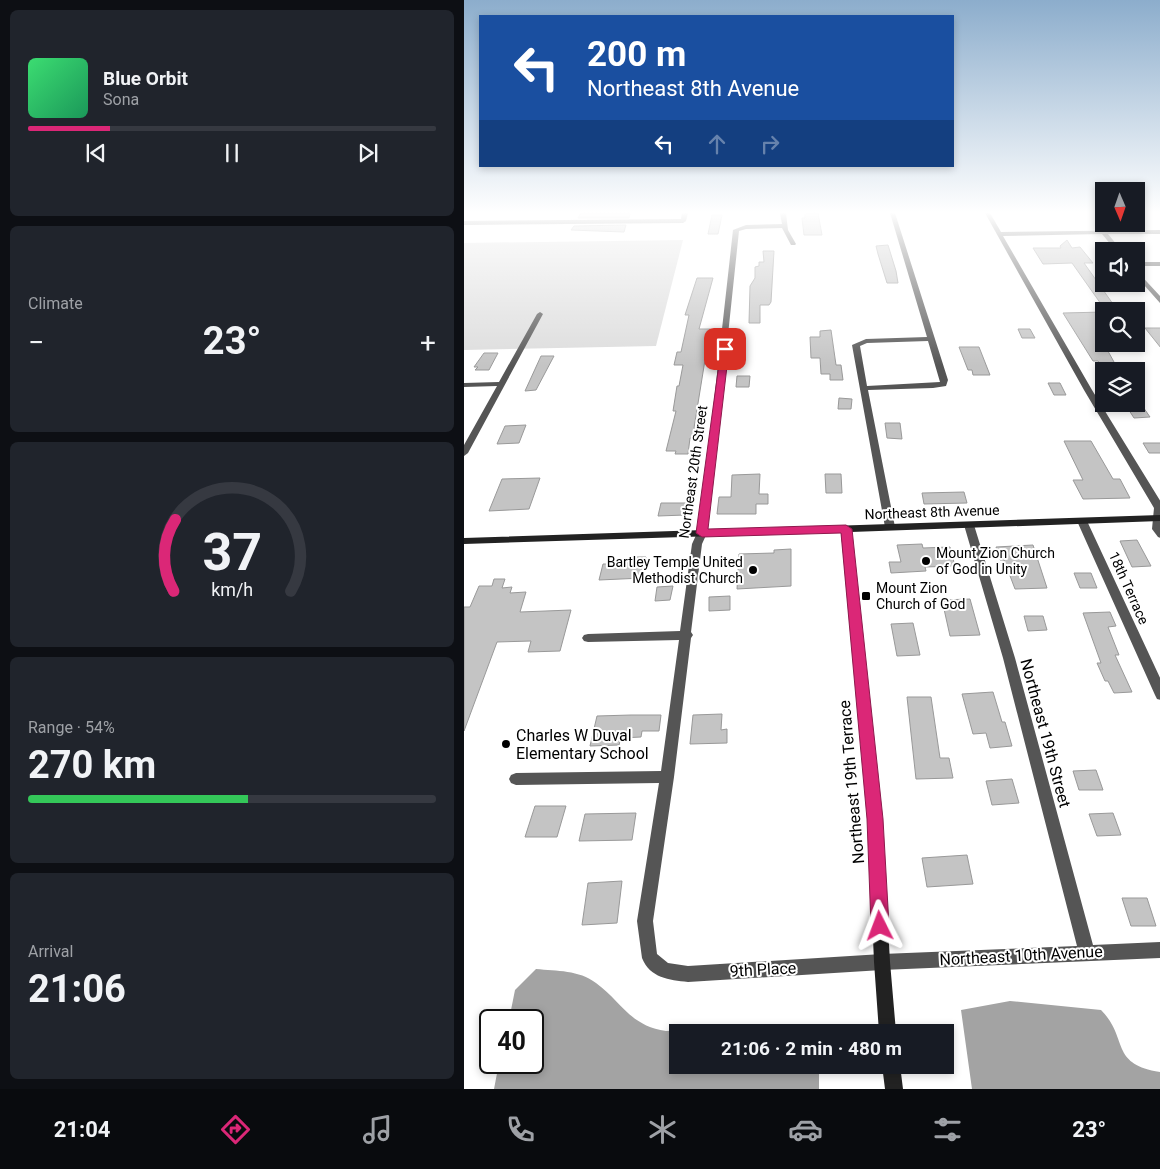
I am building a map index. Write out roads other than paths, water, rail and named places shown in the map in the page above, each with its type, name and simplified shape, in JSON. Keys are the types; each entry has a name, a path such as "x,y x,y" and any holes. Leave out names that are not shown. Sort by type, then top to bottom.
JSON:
{"street":[{"name":"Northeast 20th Street","path":"650,958 645,921 687,635 697,544 702,533 733,264"},
{"path":"864,388 943,384 944,380 907,264"},
{"path":"1017,264 1088,390 1159,508 1157,529 1160,535"},
{"path":"1145,264 1160,264"},
{"path":"1145,282 1160,300"},
{"path":"464,452 540,314"},
{"path":"890,527 856,346 866,340 930,338"},
{"path":"464,385 501,384"},
{"name":"Northeast 8th Avenue","path":"464,541 1159,518"},
{"name":"18th Terrace","path":"1082,521 1160,695"},
{"name":"Northeast 19th Street","path":"969,524 1009,658 1087,952"},
{"name":"Northeast 19th Terrace","path":"846,529 875,819 882,962 887,1024"},
{"path":"588,638 687,635"},
{"path":"516,779 667,776"},
{"name":"Northeast 10th Avenue","path":"882,962 1160,950"},
{"name":"9th Place","path":"650,958 664,971 688,974 882,962"},
{"path":"893,1074 894,1089"}],"place":[{"name":"Mount Zion Church of God in Unity","path":"926,561"},
{"name":"Bartley Temple United Methodist Church","path":"753,570"},
{"name":"Mount Zion Church of God","path":"866,596"},
{"name":"Charles W Duval Elementary School","path":"506,744"}]}
